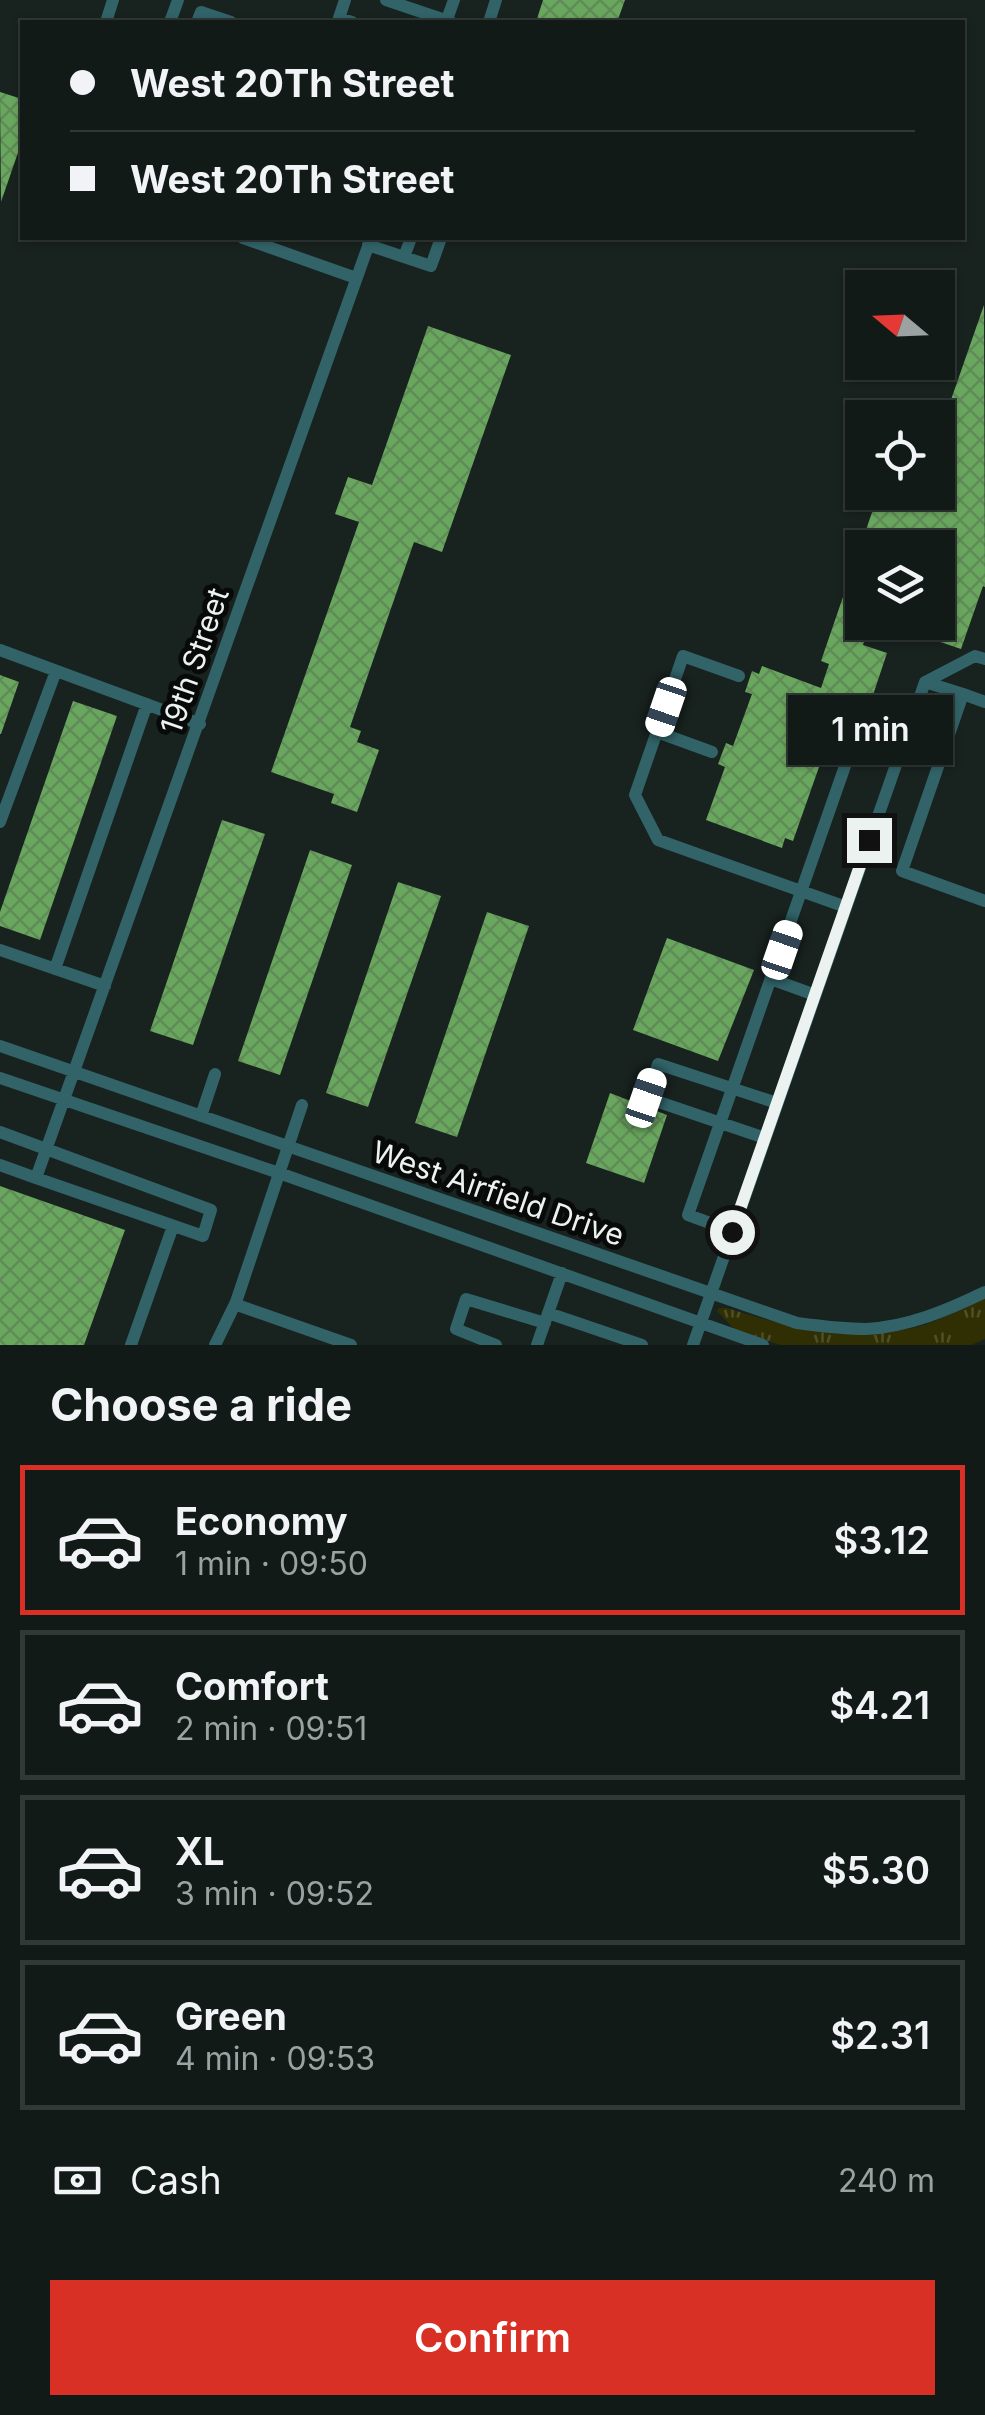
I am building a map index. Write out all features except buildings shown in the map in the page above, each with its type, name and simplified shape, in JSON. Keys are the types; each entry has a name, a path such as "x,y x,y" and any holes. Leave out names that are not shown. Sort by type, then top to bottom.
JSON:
{"street":[{"path":"345,0 339,18 346,20"},
{"path":"386,0 410,4 444,20"},
{"path":"198,20 201,12 224,20"},
{"path":"249,240 356,278"},
{"path":"404,257 410,240"},
{"path":"369,241 432,266 440,240"},
{"name":"19th Street","path":"36,1178 369,241"},
{"path":"0,650 200,724"},
{"path":"739,676 683,656 635,795 658,840 846,907"},
{"path":"694,1345 925,682 975,656 985,660"},
{"path":"0,822 56,671"},
{"path":"925,682 985,702"},
{"path":"963,694 902,871 985,900"},
{"path":"55,969 147,704"},
{"path":"732,1232 688,1215 858,726 904,740"},
{"path":"657,732 712,752"},
{"path":"0,950 105,986"},
{"path":"772,979 816,995"},
{"name":"West Airfield Drive","path":"0,1046 796,1323 869,1329 932,1316 985,1292"},
{"path":"765,1138 646,1098 658,1064 778,1103"},
{"path":"201,1116 216,1074"},
{"name":"West Airfield Drive","path":"0,1078 763,1345"},
{"path":"215,1345 236,1302 302,1105"},
{"path":"0,1132 211,1210 202,1236 0,1165"},
{"path":"131,1345 173,1226"},
{"path":"537,1345 562,1273"},
{"path":"496,1345 456,1330 466,1299 642,1345"},
{"path":"236,1302 329,1342 351,1345"}],"green space":[{"path":"985,1298 985,1339 971,1345 780,1345 734,1329 717,1311 727,1308 826,1332 877,1333 927,1324"}],"route":[{"path":"732,1232 869,840"}]}
